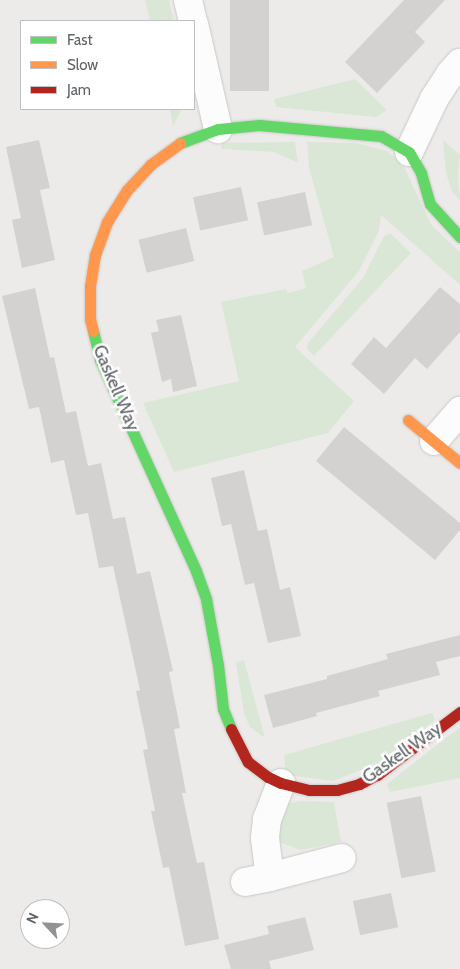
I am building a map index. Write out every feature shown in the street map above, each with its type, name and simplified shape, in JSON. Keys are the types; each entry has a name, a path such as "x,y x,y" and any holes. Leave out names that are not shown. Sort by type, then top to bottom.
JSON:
{"street":[{"path":"188,0 192,20"},
{"path":"195,31 218,129"},
{"path":"409,152 434,99 450,74 460,63"},
{"name":"Gaskell Way","path":"460,237 430,204 422,173 409,152 381,136 346,131 259,126 218,129 181,143 150,165 126,190 107,222 95,255 90,286 90,319 100,360 184,544 206,599 218,666 223,709 234,738 248,762 268,777 281,783 309,790 337,790 359,784 378,775 460,712"},
{"path":"434,441 460,411"},
{"path":"408,420 460,463"},
{"path":"281,783 267,819 258,880 342,858"}],"green space":[{"path":"145,0 169,0 174,20 150,20"},
{"path":"355,79 387,110 376,117 276,107 274,99"},
{"path":"170,110 181,110 173,126"},
{"path":"443,140 460,155 458,175 460,201 452,191 446,173"},
{"path":"295,142 298,163 274,152 221,149 222,143"},
{"path":"307,142 356,143 387,151 404,167 432,226 460,252 460,285 381,215 379,231 359,271 295,347 354,401 328,433 174,472 143,403 239,381 221,302 286,289 288,293 306,288 302,271 334,257 309,168"},
{"path":"390,233 411,253 314,356 307,349 308,343 363,278 384,236"},
{"path":"244,660 265,738 250,727 244,714 236,662"},
{"path":"432,713 435,720 381,762 333,781 286,775 284,755"},
{"path":"460,727 460,778 390,792 387,784"},
{"path":"300,801 334,802 341,842 301,850 281,843 275,836 274,827 287,804"}],"building":[{"path":"230,0 269,0 269,91 230,91"},
{"path":"404,0 445,0 415,32 425,42 377,93 345,62"},
{"path":"39,140 50,188 40,190 55,260 22,268 12,220 21,218 6,147"},
{"path":"241,187 248,220 200,230 193,197"},
{"path":"305,192 312,225 264,235 257,202"},
{"path":"186,228 194,261 147,273 138,240"},
{"path":"440,287 460,304 460,332 427,369 415,358 384,394 351,364 374,337 386,348"},
{"path":"35,288 50,358 54,357 66,413 76,411 88,466 101,463 113,519 125,517 137,574 150,571 173,671 169,672 180,728 174,729 186,793 182,793 197,863 204,862 219,939 185,946 169,867 163,868 151,811 155,811 143,750 148,749 136,691 140,690 113,566 99,568 88,513 76,515 64,460 51,463 39,407 29,409 2,296"},
{"path":"181,315 197,386 173,392 171,379 162,382 151,333 159,331 156,320"},
{"path":"344,427 460,523 460,530 435,560 316,461"},
{"path":"244,470 258,531 267,529 280,590 290,587 301,636 268,643 254,583 245,585 231,524 222,526 211,478"},
{"path":"460,635 460,656 436,662 440,675 378,691 380,696 316,713 317,716 273,728 264,695 327,679 327,676 388,659 386,654"},
{"path":"421,796 436,872 401,878 387,803"},
{"path":"391,893 398,927 360,935 353,901"},
{"path":"305,917 314,950 269,961 271,969 231,969 224,945 269,934 267,926"}],"traffic: fast":[{"path":"180,143 218,129 259,125 381,136 409,152 421,173 430,204 460,237"},
{"path":"93,331 100,360 196,571 206,599 218,665 223,709 231,729"}],"traffic: slow":[{"path":"93,331 90,319 90,286 95,255 107,222 127,190 150,165 180,143"},
{"path":"408,420 460,463"}],"traffic: jam":[{"path":"231,729 248,762 268,777 281,783 309,790 337,790 359,784 377,775 460,712"}]}
